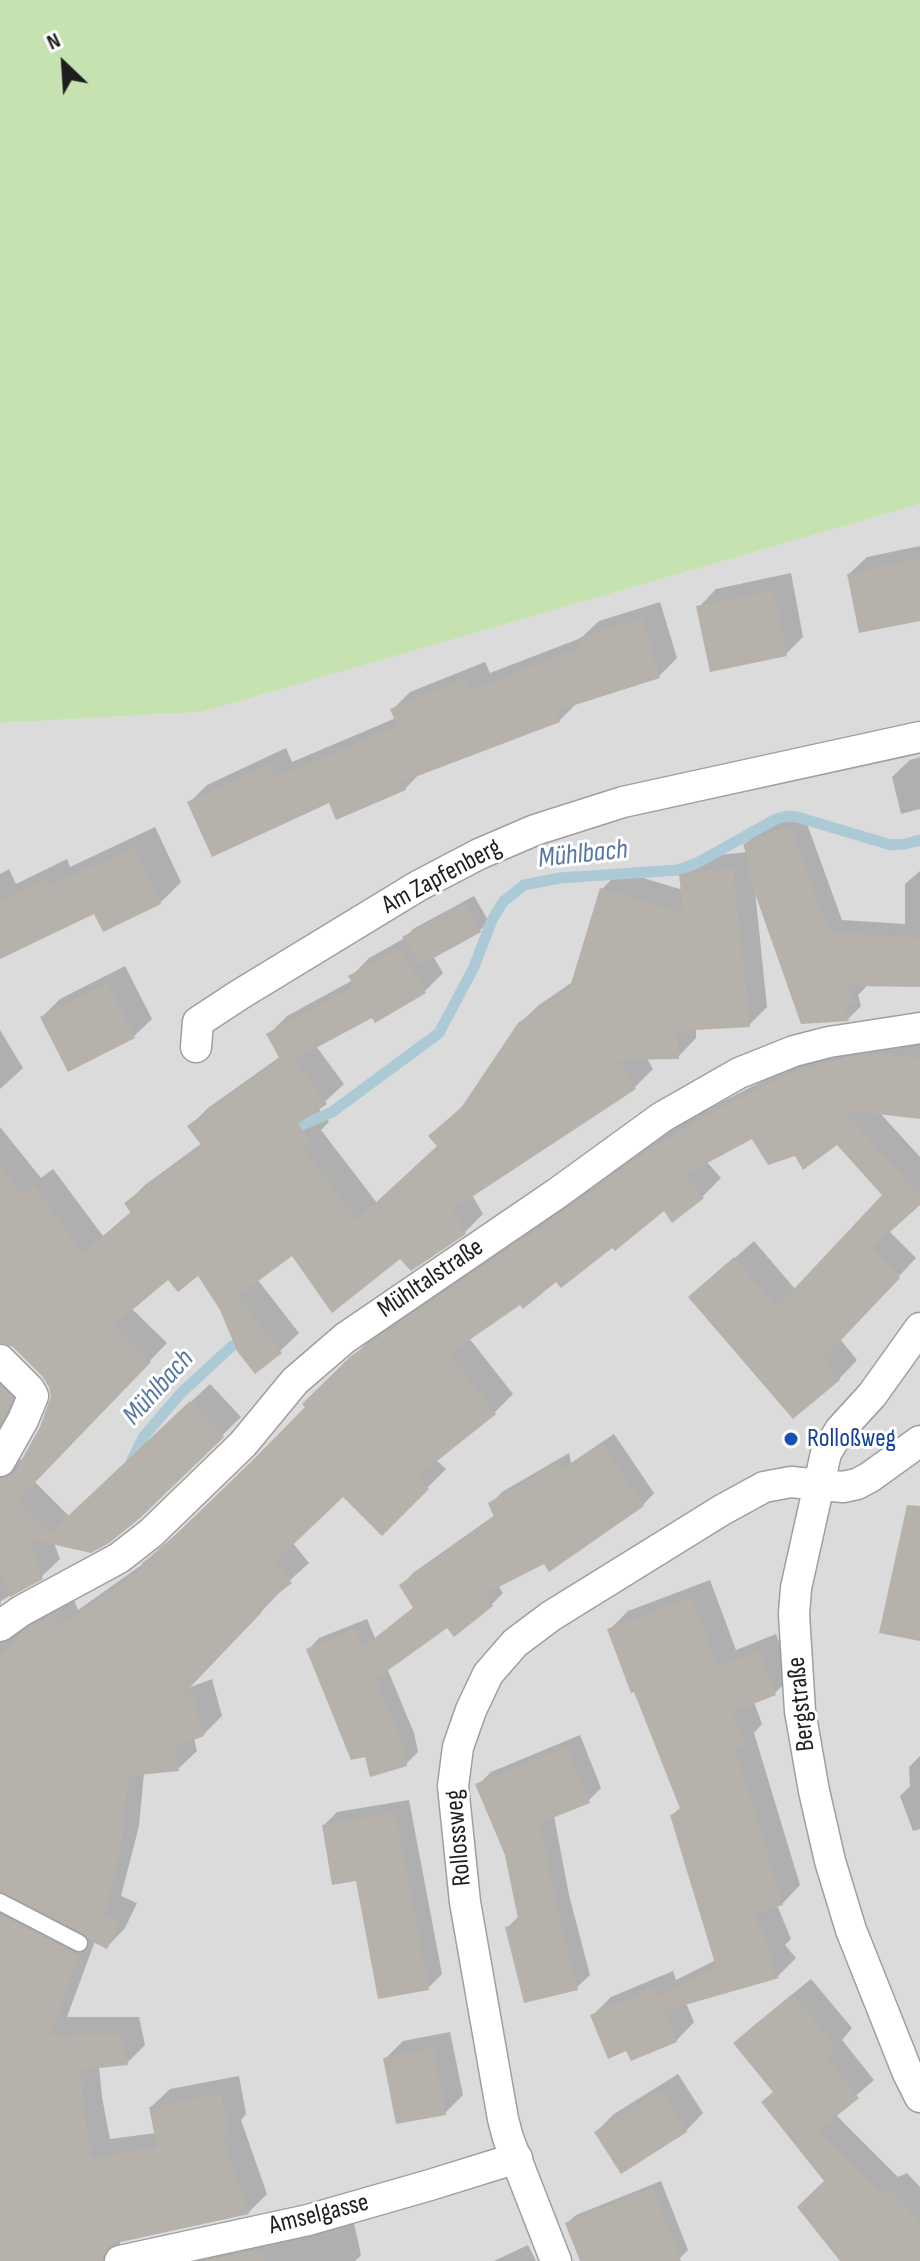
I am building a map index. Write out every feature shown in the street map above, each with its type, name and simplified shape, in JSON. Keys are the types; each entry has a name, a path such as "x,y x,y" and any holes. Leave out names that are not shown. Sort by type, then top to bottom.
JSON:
{"street":[{"name":"Am Zapfenberg","path":"196,1047 198,1022 239,995 418,886 479,854 535,830 623,802 920,737"},
{"name":"Mühltalstraße","path":"2,1617 28,1607 119,1558 182,1504 243,1444 295,1381 345,1338 556,1194 662,1117 739,1073 794,1051 920,1028"},
{"name":"Bergstraße","path":"920,1328 872,1395 840,1430 826,1453 796,1588 794,1614 800,1711 830,1861 851,1930 920,2097"},
{"path":"0,1360 33,1396 0,1461"},
{"name":"Rollossweg","path":"556,2261 508,2138 465,1902 453,1786 458,1747 471,1710 488,1674 515,1643 551,1616 722,1510 764,1487 791,1482 843,1487 857,1484 920,1441"},
{"name":"Amselgasse","path":"120,2261 308,2220 517,2158"}],"lane":[{"path":"0,1902 79,1943"}],"shaded area":[{"path":"920,504 920,2261 0,2261 0,723 202,712"}],"green space":[{"path":"0,0 920,0 920,504 202,712 0,723"}],"building":[{"path":"920,559 920,621 859,633 847,574"},
{"path":"773,590 787,656 710,672 696,606"},
{"path":"642,618 660,678 556,711 560,722 402,782 406,790 336,820 329,803 212,857 187,802 268,764 274,778 397,726 390,709 467,678 472,690 582,647 579,638"},
{"path":"790,825 829,932 920,938 920,987 849,986 854,1002 844,1005 849,1021 801,1024 746,868 750,867 743,844"},
{"path":"134,847 161,904 103,932 94,914 0,959 0,901 45,879 49,886"},
{"path":"733,869 750,1027 677,1031 679,1059 618,1060 636,1089 452,1210 466,1234 411,1271 400,1259 332,1313 292,1256 238,1296 282,1353 255,1374 237,1351 220,1310 198,1276 178,1292 168,1280 113,1326 151,1362 18,1500 50,1533 190,1401 224,1437 139,1519 91,1553 29,1539 43,1579 10,1597 0,1570 0,1479 16,1470 40,1427 51,1396 42,1376 13,1347 0,1343 0,1168 22,1195 34,1186 83,1253 131,1213 124,1203 202,1146 187,1126 280,1059 266,1034 354,986 348,976 400,947 426,993 375,1023 372,1018 295,1059 327,1104 298,1124 312,1142 303,1148 357,1220 437,1146 428,1136 461,1108 518,1023 570,987 600,888 683,913 679,874"},
{"path":"465,903 481,932 421,965 402,937"},
{"path":"107,983 135,1038 68,1072 40,1017"},
{"path":"868,1054 920,1058 920,1119 843,1110 920,1196 920,1205 871,1249 900,1278 823,1359 840,1380 793,1419 688,1297 734,1257 777,1307 882,1195 837,1145 803,1170 795,1156 768,1165 752,1139 685,1175 704,1198 672,1223 664,1211 615,1251 612,1248 561,1288 556,1282 523,1309 520,1305 449,1354 496,1414 417,1477 429,1489 382,1536 343,1497 275,1562 292,1583 258,1609 262,1612 176,1702 193,1695 204,1736 174,1747 179,1771 128,1776 121,1846 104,1914 120,1922 107,1949 89,1940 84,1933 0,1891 0,1656 22,1632 55,1613 59,1627 147,1565 141,1564 164,1546 256,1457 305,1407 302,1404 351,1356 648,1150 794,1071"},
{"path":"0,1385 13,1398 0,1424"},
{"path":"602,1444 644,1506 549,1572 544,1564 485,1594 493,1606 454,1637 447,1628 376,1679 403,1745 407,1766 370,1777 365,1757 351,1760 306,1649 355,1629 363,1648 413,1608 399,1585 494,1517 488,1503 557,1463 560,1472"},
{"path":"907,1505 920,1506 920,1641 879,1633"},
{"path":"692,1597 717,1667 758,1651 776,1695 733,1712 745,1744 735,1748 783,1905 754,1914 774,1959 768,1964 779,1978 664,2011 677,2042 631,2061 626,2051 608,2059 590,2015 654,1988 658,1997 716,1967 670,1815 681,1811 607,1629"},
{"path":"566,1747 590,1803 540,1823 557,1909 578,1990 524,2003 505,1927 519,1924 505,1855 475,1784"},
{"path":"395,1812 429,1990 378,1999 356,1881 332,1885 322,1825"},
{"path":"0,1914 80,1954 50,2035 121,2034 128,2065 80,2070 92,2157 157,2148 149,2107 221,2093 229,2135 222,2136 249,2214 116,2243 107,2248 102,2261 0,2261"},
{"path":"793,1994 836,2047 826,2058 859,2098 818,2131 880,2193 889,2189 920,2222 920,2261 840,2261 797,2207 824,2181 761,2102 773,2092 733,2043"},
{"path":"433,2048 446,2115 396,2124 383,2058"},
{"path":"660,2090 687,2132 621,2174 594,2132"},
{"path":"653,2188 681,2261 580,2261 565,2223"},
{"path":"261,2249 265,2261 204,2261"}],"waterway":[{"name":"Mühlbach","path":"302,1125 332,1112 439,1033 474,967 492,920 503,902 524,885 560,878 678,870 697,863 776,819 788,816 891,845 920,840"},
{"name":"Mühlbach","path":"131,1462 144,1436 182,1392 232,1346"}],"place":[{"name":"Rolloßweg","path":"791,1439"}]}
